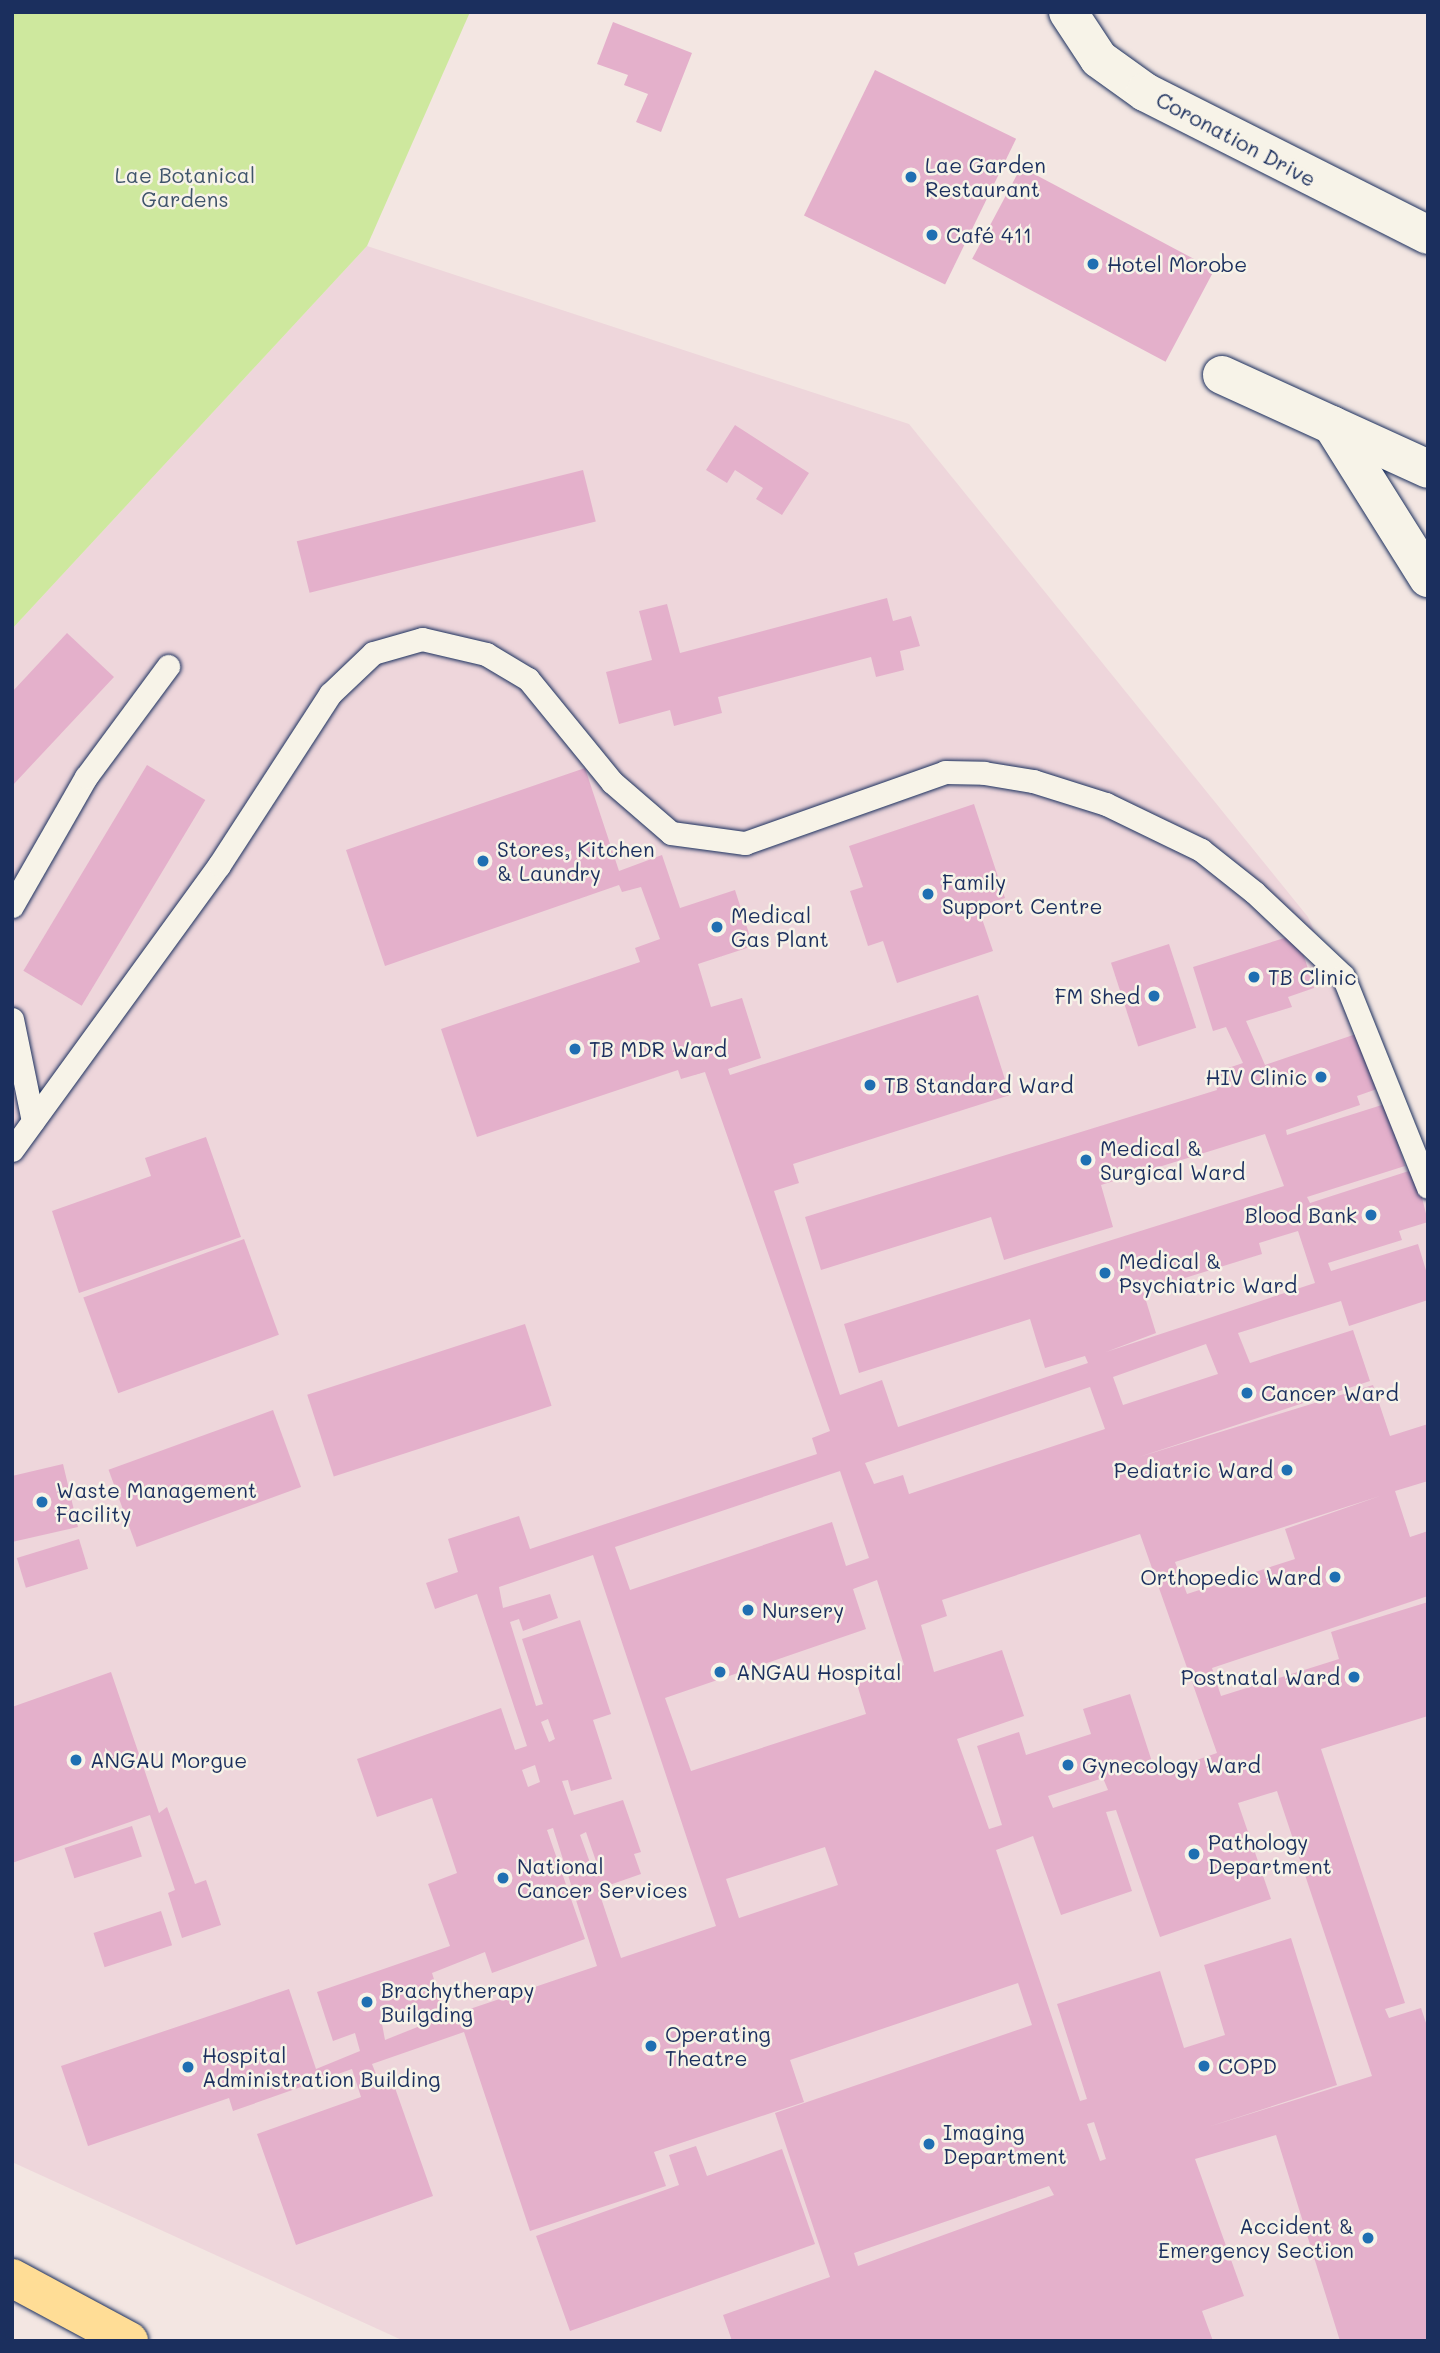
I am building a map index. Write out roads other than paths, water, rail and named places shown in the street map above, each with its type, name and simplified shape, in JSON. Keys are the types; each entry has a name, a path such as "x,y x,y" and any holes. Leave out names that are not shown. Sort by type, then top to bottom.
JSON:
{"main road":[{"path":"12,2278 129,2341"}],"street":[{"name":"Coronation Drive","path":"1068,12 1099,59 1145,92 1425,228"},
{"path":"1222,375 1428,469"},
{"path":"1332,425 1428,578"}],"lane":[{"path":"12,1150 219,865 330,694 373,653 422,639 486,654 528,680 612,782 671,833 745,843 945,772 984,773 1032,780 1106,804 1201,850 1254,892 1343,976 1428,1187"},
{"path":"12,906 86,777 168,666"},
{"path":"12,1019 33,1121"}],"place":[{"name":"Lae Garden Restaurant","path":"911,177"},
{"name":"Café 411","path":"932,235"},
{"name":"Hotel Morobe","path":"1093,264"},
{"name":"Stores, Kitchen & Laundry","path":"483,861"},
{"name":"Family Support Centre","path":"928,894"},
{"name":"Medical Gas Plant","path":"717,927"},
{"name":"TB Clinic","path":"1254,977"},
{"name":"FM Shed","path":"1154,996"},
{"name":"TB MDR Ward","path":"575,1049"},
{"name":"HIV Clinic","path":"1321,1077"},
{"name":"TB Standard Ward","path":"870,1085"},
{"name":"Medical & Surgical Ward","path":"1086,1160"},
{"name":"Blood Bank","path":"1371,1215"},
{"name":"Medical & Psychiatric Ward","path":"1105,1273"},
{"name":"Cancer Ward","path":"1247,1393"},
{"name":"Pediatric Ward","path":"1287,1470"},
{"name":"Waste Management Facility","path":"42,1502"},
{"name":"Orthopedic Ward","path":"1335,1577"},
{"name":"Nursery","path":"748,1610"},
{"name":"ANGAU Hospital","path":"720,1672"},
{"name":"Postnatal Ward","path":"1354,1677"},
{"name":"ANGAU Morgue","path":"76,1760"},
{"name":"Gynecology Ward","path":"1068,1765"},
{"name":"Pathology Department","path":"1194,1854"},
{"name":"National Cancer Services","path":"503,1878"},
{"name":"Brachytherapy Builgding","path":"367,2002"},
{"name":"Operating Theatre","path":"651,2046"},
{"name":"COPD","path":"1204,2066"},
{"name":"Hospital Administration Building","path":"188,2067"},
{"name":"Imaging Department","path":"929,2144"},
{"name":"Accident & Emergency Section","path":"1368,2238"}],"park label":[{"name":"Lae Botanical Gardens","path":"185,187"}]}
